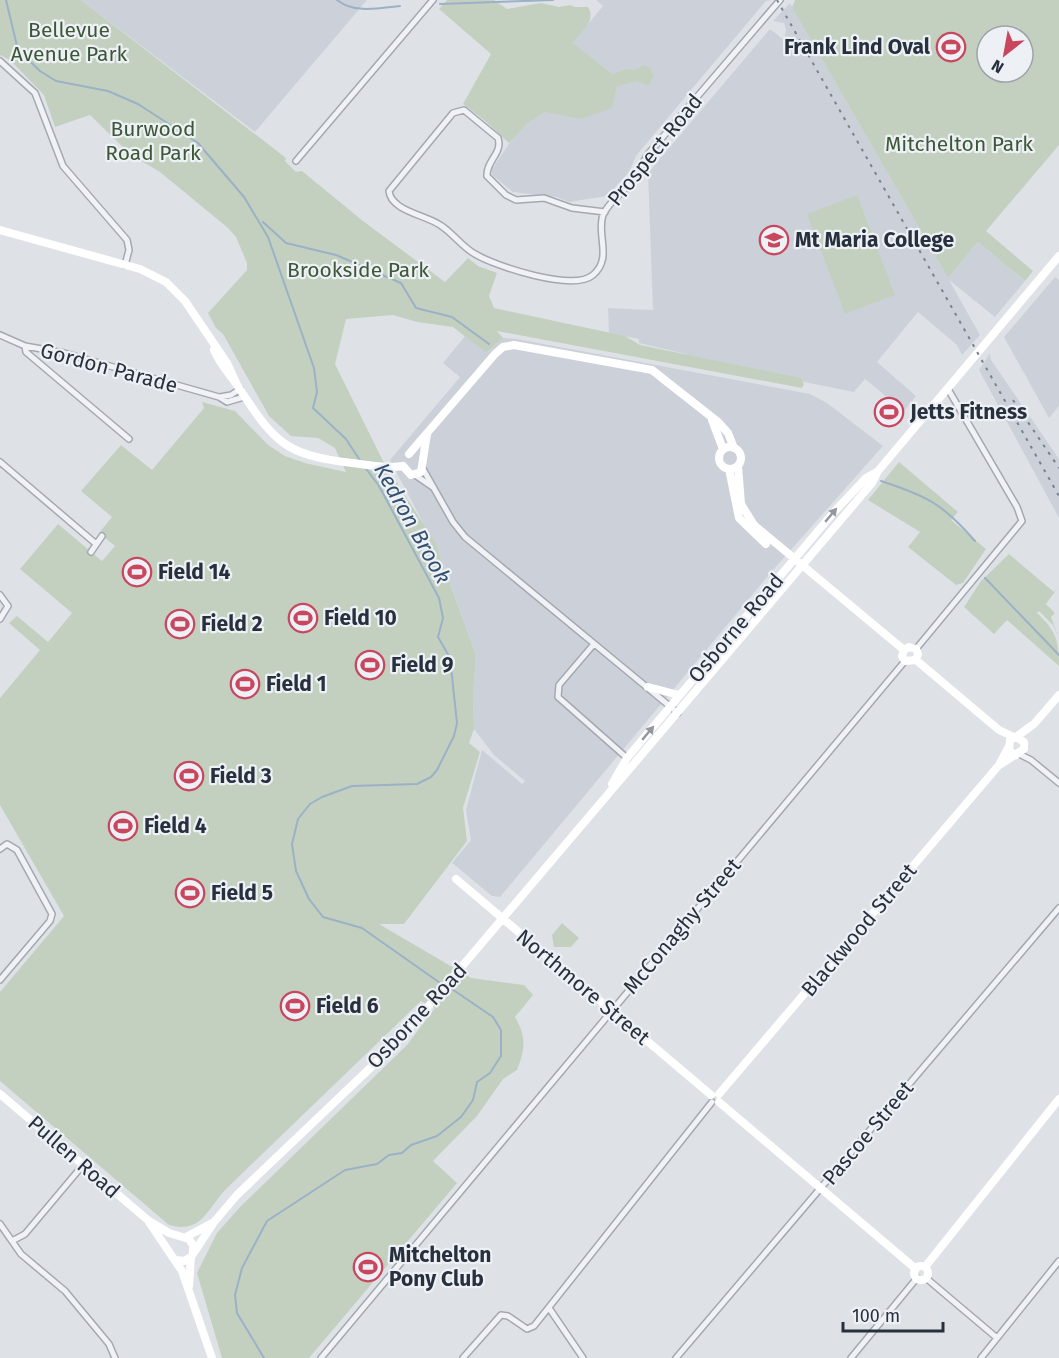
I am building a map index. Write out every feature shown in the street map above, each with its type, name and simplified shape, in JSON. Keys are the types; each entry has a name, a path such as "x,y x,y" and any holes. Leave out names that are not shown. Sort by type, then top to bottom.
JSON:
{"street":[{"path":"297,162 433,0"},
{"name":"Prospect Road","path":"605,212 572,208 544,198 516,200 506,195 487,176 487,167 500,146 498,138 464,110 453,113 391,187 390,197 396,204 440,225 469,250 486,260 532,275 578,281 593,275 602,262 602,223 605,212 634,179 649,153 780,0"},
{"path":"0,61 35,93 63,166 127,240 129,250 125,265"},
{"path":"0,230 148,272 170,285 185,301 209,340 222,367 262,424 279,442 300,453 336,462 387,468 403,466"},
{"name":"Osborne Road","path":"192,1255 214,1222 237,1195 386,1053 425,1010 872,483 878,471 1059,256"},
{"name":"Gordon Parade","path":"0,335 25,346 64,353 219,397 230,403 244,397"},
{"path":"434,488 415,475 405,472 404,459 499,350 514,345 652,370 724,428 740,456 738,466 744,512 758,530 792,561"},
{"path":"25,346 26,352 129,440"},
{"path":"219,397 231,396 238,387"},
{"path":"916,649 1022,521 1017,507 948,389"},
{"path":"712,420 723,449 719,461 729,469 733,483 734,504 742,522 792,561 802,566 904,650"},
{"path":"427,434 421,457 423,469 450,518 465,537 678,713"},
{"path":"723,449 734,448"},
{"path":"409,454 421,457"},
{"path":"0,462 95,543"},
{"path":"729,469 738,466"},
{"path":"415,475 423,469"},
{"name":"Osborne Road","path":"605,796 627,758 679,695 841,504 866,478 878,471"},
{"path":"91,552 95,543 102,536"},
{"path":"0,595 8,606 0,619"},
{"path":"594,644 559,685 558,697 627,758"},
{"path":"916,660 918,654 916,649 911,646 904,650 902,656 905,661 916,660 999,730 1015,737 1025,746 1031,760"},
{"name":"McConaghy Street","path":"321,1358 905,661"},
{"path":"648,687 679,695"},
{"path":"1015,737 1034,724 1059,695"},
{"path":"1025,746 1034,724"},
{"path":"999,730 1008,747 1031,760 1059,783"},
{"name":"Blackwood Street","path":"463,1358 501,1315 508,1316 527,1329 534,1326 715,1099 999,765 1015,737"},
{"name":"Blackwood Street","path":"999,765 1025,746"},
{"path":"0,849 9,845 19,853 52,914 50,921 0,980"},
{"name":"Northmore Street","path":"456,879 916,1269"},
{"name":"Pascoe Street","path":"676,1358 1058,911"},
{"name":"Pullen Road","path":"0,1094 149,1221 169,1250"},
{"path":"851,1358 917,1278 916,1269 925,1268 1059,1099"},
{"path":"12,1241 23,1235 83,1165"},
{"name":"Pullen Road","path":"149,1221 182,1236"},
{"name":"Osborne Road","path":"182,1236 214,1222"},
{"path":"0,1224 23,1256 65,1291 109,1344 115,1358"},
{"path":"189,1288 194,1245 182,1236 170,1243 169,1250 189,1288 212,1358"},
{"path":"176,1260 184,1261 192,1255"},
{"path":"981,1358 1059,1261"},
{"path":"925,1268 928,1273 926,1278"},
{"path":"917,1278 926,1278 997,1338"},
{"path":"549,1308 583,1358"}],"shaded area":[{"path":"81,0 367,0 255,132"},
{"path":"596,0 772,0 766,1 696,84 636,156 629,172 607,196 569,202 557,197 513,192 492,175 492,169 513,138 527,124 606,71 572,43 603,6"},
{"name":"Mt Maria College","path":"790,3 948,278 978,242 1025,281 995,317 949,280 980,335 962,355 957,345 918,312 877,362 916,396 904,411 865,379 854,392 689,359 686,354 639,343 639,339 609,333 608,308 653,310 648,173 770,29 784,40 786,30 784,23 773,21"},
{"path":"1055,277 1059,280 1059,406 1049,418 1004,337"},
{"path":"465,336 486,353 503,338 517,339 810,394 827,403 883,446 773,570 500,897 492,896 452,863 471,840 466,810 482,750 522,784 525,781 494,755 474,729 473,697 476,655 440,555 390,460 460,377 443,363"},
{"path":"990,353 991,360 1059,459 1059,518 979,370"}],"green space":[{"path":"0,0 81,0 286,158 285,161 296,172 302,171 363,221 445,282 468,258 478,266 497,273 489,296 494,308 625,336 640,345 801,378 804,384 802,388 497,331 503,338 486,353 453,327 417,322 393,315 346,319 335,364 383,461 435,542 476,655 473,697 474,729 469,743 480,752 463,808 467,841 404,924 379,924 471,978 524,985 533,995 515,1017 523,1037 522,1056 517,1070 503,1079 477,1116 433,1161 457,1183 309,1358 222,1358 197,1273 217,1233 240,1207 407,1045 435,1008 421,1001 225,1190 202,1218 189,1226 169,1225 0,1081 0,992 64,916 0,805 0,698 40,650 9,623 17,616 48,642 72,613 20,569 58,524 102,561 115,546 99,533 112,517 81,491 121,445 152,470 204,408 202,402 235,411 268,445 285,456 346,472 335,448 318,438 291,436 269,416 223,334 216,328 208,313 247,270 247,263 236,237 160,172 131,155 90,115 55,127 44,95 10,60 0,55"},
{"path":"447,0 494,0 507,9 541,3 559,7 570,5 588,7 591,17 587,26 573,43 612,74 627,69 635,70 644,65 650,68 654,77 648,86 637,81 617,86 612,108 581,119 545,112 527,124 509,143 463,104 491,54 439,9"},
{"name":"Mitchelton Park","path":"795,0 1059,0 1059,145 986,231 1033,271 1025,281 978,242 948,278 792,7"},
{"path":"857,195 895,295 845,314 807,214"},
{"path":"899,462 958,512 951,520 986,549 963,583 956,585 908,547 920,532 868,500"},
{"path":"1009,554 1054,592 1059,586 1046,604 1055,613 1051,617 1059,639 1053,625 1039,611 1037,613 1055,636 1059,666 1007,620 994,634 964,607 981,581"},
{"path":"562,923 579,938 571,947 554,947 552,935"}],"waterway":[{"name":"Kedron Brook","path":"6,0 18,50 40,71 56,81 108,91 138,104 198,143 244,197 268,237 314,368 317,392 313,408 346,439 361,462"},
{"path":"337,0 359,9 400,6"},
{"path":"440,4 553,0"},
{"path":"263,222 286,243 336,255 401,283 416,308 452,317 489,344"},
{"name":"Kedron Brook","path":"364,466 379,486 439,598 443,618 438,637 450,658 457,723 454,736 437,770 431,777 417,784 352,786 310,804 298,819 292,844 296,871 309,899 323,917 362,928 443,985"},
{"path":"881,481 933,503 953,518 975,541"},
{"path":"985,578 1059,655"},
{"name":"Kedron Brook","path":"264,1358 237,1313 235,1295 242,1268 267,1221 345,1170 377,1164 389,1155 402,1153 411,1145 437,1136 461,1117 473,1100 477,1082 490,1073 501,1056 501,1030 493,1017 449,987"}],"railway":[{"path":"777,0 1059,496"},
{"path":"1013,400 1059,468"}],"place":[{"name":"Frank Lind Oval","path":"951,47"},
{"name":"Mt Maria College","path":"774,240"},
{"name":"Jetts Fitness","path":"889,412"},
{"name":"Field 14","path":"137,572"},
{"name":"Field 10","path":"303,618"},
{"name":"Field 2","path":"180,624"},
{"name":"Field 9","path":"370,665"},
{"name":"Field 1","path":"245,684"},
{"name":"Field 3","path":"189,776"},
{"name":"Field 4","path":"123,826"},
{"name":"Field 5","path":"190,893"},
{"name":"Field 6","path":"295,1006"},
{"name":"Mitchelton Pony Club","path":"368,1267"}],"park label":[{"name":"Bellevue Avenue Park","path":"69,42"},
{"name":"Burwood Road Park","path":"153,141"},
{"name":"Brookside Park","path":"358,270"}]}
